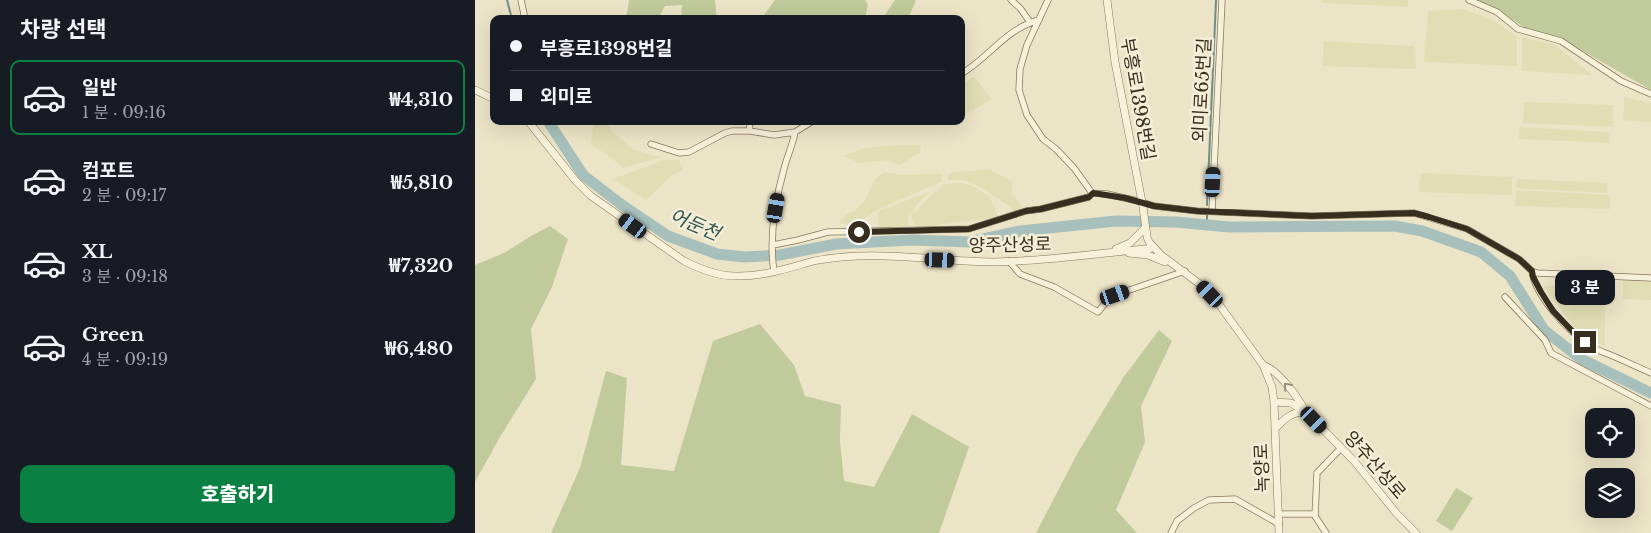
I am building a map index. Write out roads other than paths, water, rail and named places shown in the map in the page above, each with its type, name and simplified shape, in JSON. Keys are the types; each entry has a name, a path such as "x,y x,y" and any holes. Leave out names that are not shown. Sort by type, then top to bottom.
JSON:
{"street":[{"path":"521,0 524,15"},
{"path":"1011,0 1035,22"},
{"path":"1048,0 1035,22 1027,44 1020,69 1019,90 1027,116 1043,139 1056,149 1074,168 1093,193"},
{"name":"부흥로1398번길","path":"1107,0 1115,62 1143,205 1145,228 1149,242 1154,248"},
{"name":"외미로65번길","path":"1212,211 1221,0"},
{"path":"1469,0 1497,12 1518,29 1561,41 1621,81 1651,94"},
{"path":"965,71 1013,31 1035,22"},
{"path":"475,90 490,97"},
{"name":"양주산성로","path":"531,125 575,180 591,196 685,261 700,268 730,276 748,276 774,268 818,260 860,256 1009,262 1154,248"},
{"path":"749,125 749,131"},
{"path":"651,144 679,153 689,152 725,133 749,131 774,135 795,132 806,125"},
{"path":"774,268 773,245 776,208 785,162 791,150 795,132"},
{"path":"773,245 828,232 969,229 1026,211 1089,197 1093,193 1107,194 1143,205 1197,211 1312,216 1414,213 1467,229 1519,259 1537,273 1651,278"},
{"path":"1107,252 1130,243 1145,228"},
{"path":"1154,248 1201,285 1218,303 1263,365 1272,387 1274,402"},
{"path":"1107,252 1148,255 1182,269"},
{"path":"1009,262 1021,274 1055,287 1098,312 1105,302 1115,295 1182,269"},
{"path":"1532,271 1533,277 1553,311 1575,334 1592,347 1651,373"},
{"path":"1505,297 1545,340 1551,353 1651,406"},
{"path":"1263,365 1270,367 1278,375 1301,403 1305,412 1292,414 1283,419 1275,429"},
{"name":"양주산성로","path":"1274,402 1291,403 1305,412 1371,480 1397,514 1416,533"},
{"name":"녹양로","path":"1274,402 1279,533"},
{"path":"1326,533 1315,516 1317,473 1341,448"},
{"path":"1171,533 1177,522 1193,508 1209,500 1235,499 1279,524"},
{"path":"1278,514 1315,514"}],"waterway":[{"name":"어둔천","path":"507,0 511,15"},
{"path":"1207,205 1216,0"},
{"name":"어둔천","path":"551,125 583,175 622,205 668,236 717,254 744,257 780,255 836,244 912,240 969,242 1020,231 1116,221 1176,222 1229,227 1395,226 1422,231 1481,252 1510,276 1544,330 1581,359 1651,393"},
{"path":"1207,215 1207,225"}]}
